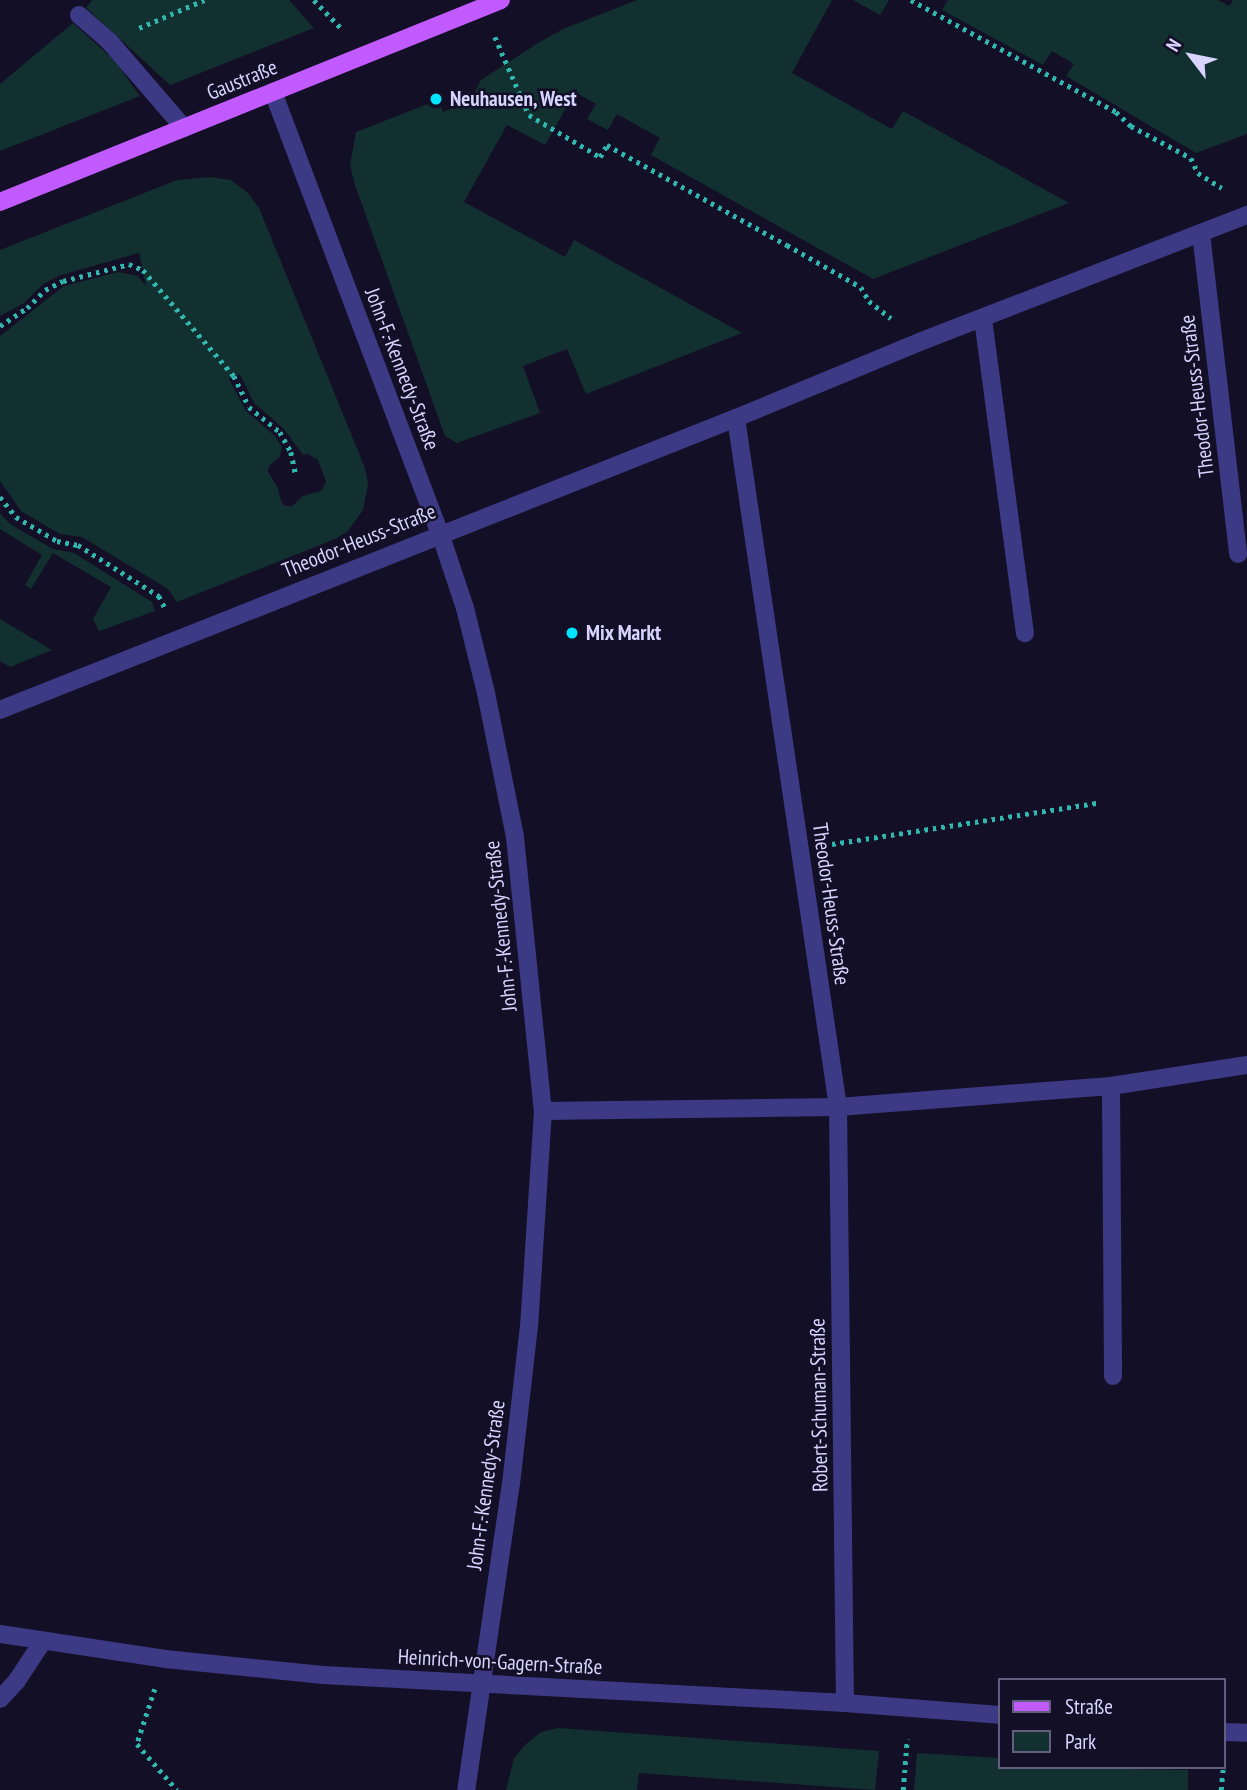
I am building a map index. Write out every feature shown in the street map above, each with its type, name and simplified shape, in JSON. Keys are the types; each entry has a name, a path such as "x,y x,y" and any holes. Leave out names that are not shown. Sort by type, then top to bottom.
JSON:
{"main road":[{"name":"Gaustraße","path":"0,202 501,0"}],"street":[{"path":"79,15 109,41 184,128"},
{"name":"John-F.-Kennedy-Straße","path":"273,92 440,533 464,608 483,681 515,838 543,1111 529,1326 511,1483 466,1790"},
{"name":"Theodor-Heuss-Straße","path":"0,710 440,533 736,418 922,341 1247,215"},
{"name":"Theodor-Heuss-Straße","path":"1201,233 1238,554"},
{"path":"984,318 1025,633"},
{"name":"Theodor-Heuss-Straße","path":"736,418 838,1107"},
{"path":"543,1111 838,1107 1111,1086 1247,1065"},
{"path":"1111,1086 1113,1376"},
{"name":"Robert-Schuman-Straße","path":"838,1107 845,1703"},
{"name":"Heinrich-von-Gagern-Straße","path":"0,1634 165,1659 323,1675 845,1703 998,1715"},
{"path":"0,1699 16,1682 43,1641"},
{"path":"1226,1732 1247,1733"}],"path":[{"path":"109,41 204,0"},
{"path":"911,0 1116,113 1131,126 1191,158 1198,173 1227,191"},
{"path":"506,64 529,116 600,158 607,145 861,287 869,302 922,341"},
{"path":"0,326 27,308 45,289 63,281 129,264 143,270 234,376 249,407 280,432 291,452 296,475"},
{"path":"0,497 16,517 57,541 78,545 159,596 181,638"},
{"path":"800,849 1098,803"},
{"path":"165,1659 137,1744 177,1790"},
{"path":"903,1790 910,1707"},
{"path":"1221,1790 1223,1769"}],"green space":[{"path":"92,0 289,0 314,28 170,85 86,8"},
{"path":"637,0 832,0 792,73 892,129 903,111 1069,203 873,279 651,155 660,138 617,114 608,130 587,119 596,104 575,92 545,145 507,125 464,202 565,257 574,240 742,333 586,394 567,349 523,366 540,413 457,443 445,436 355,185 350,165 356,132 438,100 443,112 471,100 481,80 538,43 563,29"},
{"path":"853,0 889,0 880,15"},
{"path":"948,0 1218,0 1229,6 1233,0 1247,0 1247,134 1196,153 1066,76 1074,64 1052,51 1043,65 942,10"},
{"path":"73,23 115,61 140,96 0,151 0,84"},
{"path":"210,177 231,180 248,193 259,208 365,468 368,484 363,510 348,531 335,539 177,602 168,589 82,537 60,534 21,511 0,481 0,336 64,286 118,272 138,276 146,286 139,253 58,276 42,285 24,303 0,316 0,250 177,180","holes":["240,374 254,403 284,429 303,455 308,454 318,460 326,482 321,491 303,496 292,506 285,506 281,501 278,488 268,472 269,466 280,457 282,447 275,436 246,411 229,379"]},
{"path":"0,513 10,524 53,549 74,553 152,602 155,611 99,631 93,619 111,587 53,553 31,589 25,585 42,555 0,529"},
{"path":"0,619 52,650 10,667 0,661"},
{"path":"558,1728 879,1751 875,1790 639,1773 637,1790 506,1790 514,1758 541,1732"},
{"path":"917,1753 998,1758 998,1769 1188,1770 1188,1790 914,1790"}],"place":[{"name":"Neuhausen, West","path":"436,99"},
{"name":"Mix Markt","path":"572,633"}]}
